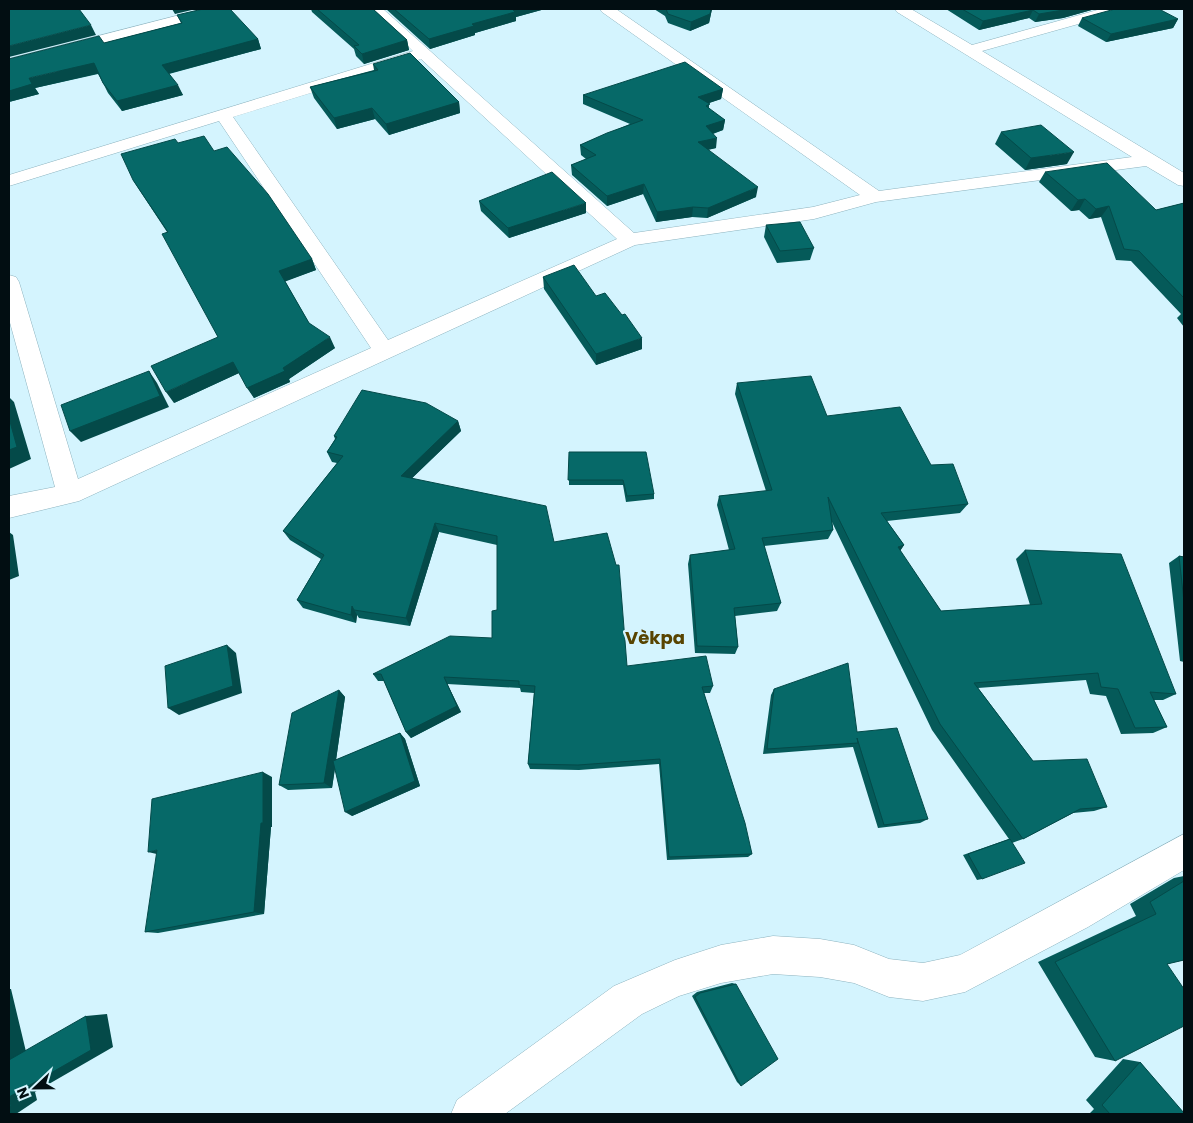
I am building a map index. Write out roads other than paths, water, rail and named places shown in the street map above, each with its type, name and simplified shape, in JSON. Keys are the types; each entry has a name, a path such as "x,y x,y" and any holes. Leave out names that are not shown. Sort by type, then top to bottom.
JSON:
{"street":[{"path":"9,64 146,21 218,9"},
{"path":"374,9 630,240"},
{"path":"607,9 875,196"},
{"path":"902,9 1184,181"},
{"path":"971,50 1116,9"},
{"path":"9,181 423,53"},
{"path":"223,115 384,351"},
{"path":"9,507 70,494 630,240 814,213 875,196 1149,160"},
{"path":"9,282 70,494"},
{"path":"471,1114 628,1000 676,979 722,964 772,955 820,958 854,964 889,978 924,982 964,973 1075,914 1184,851"}],"district":[{"name":"Vèkpa","path":"655,637"}]}
